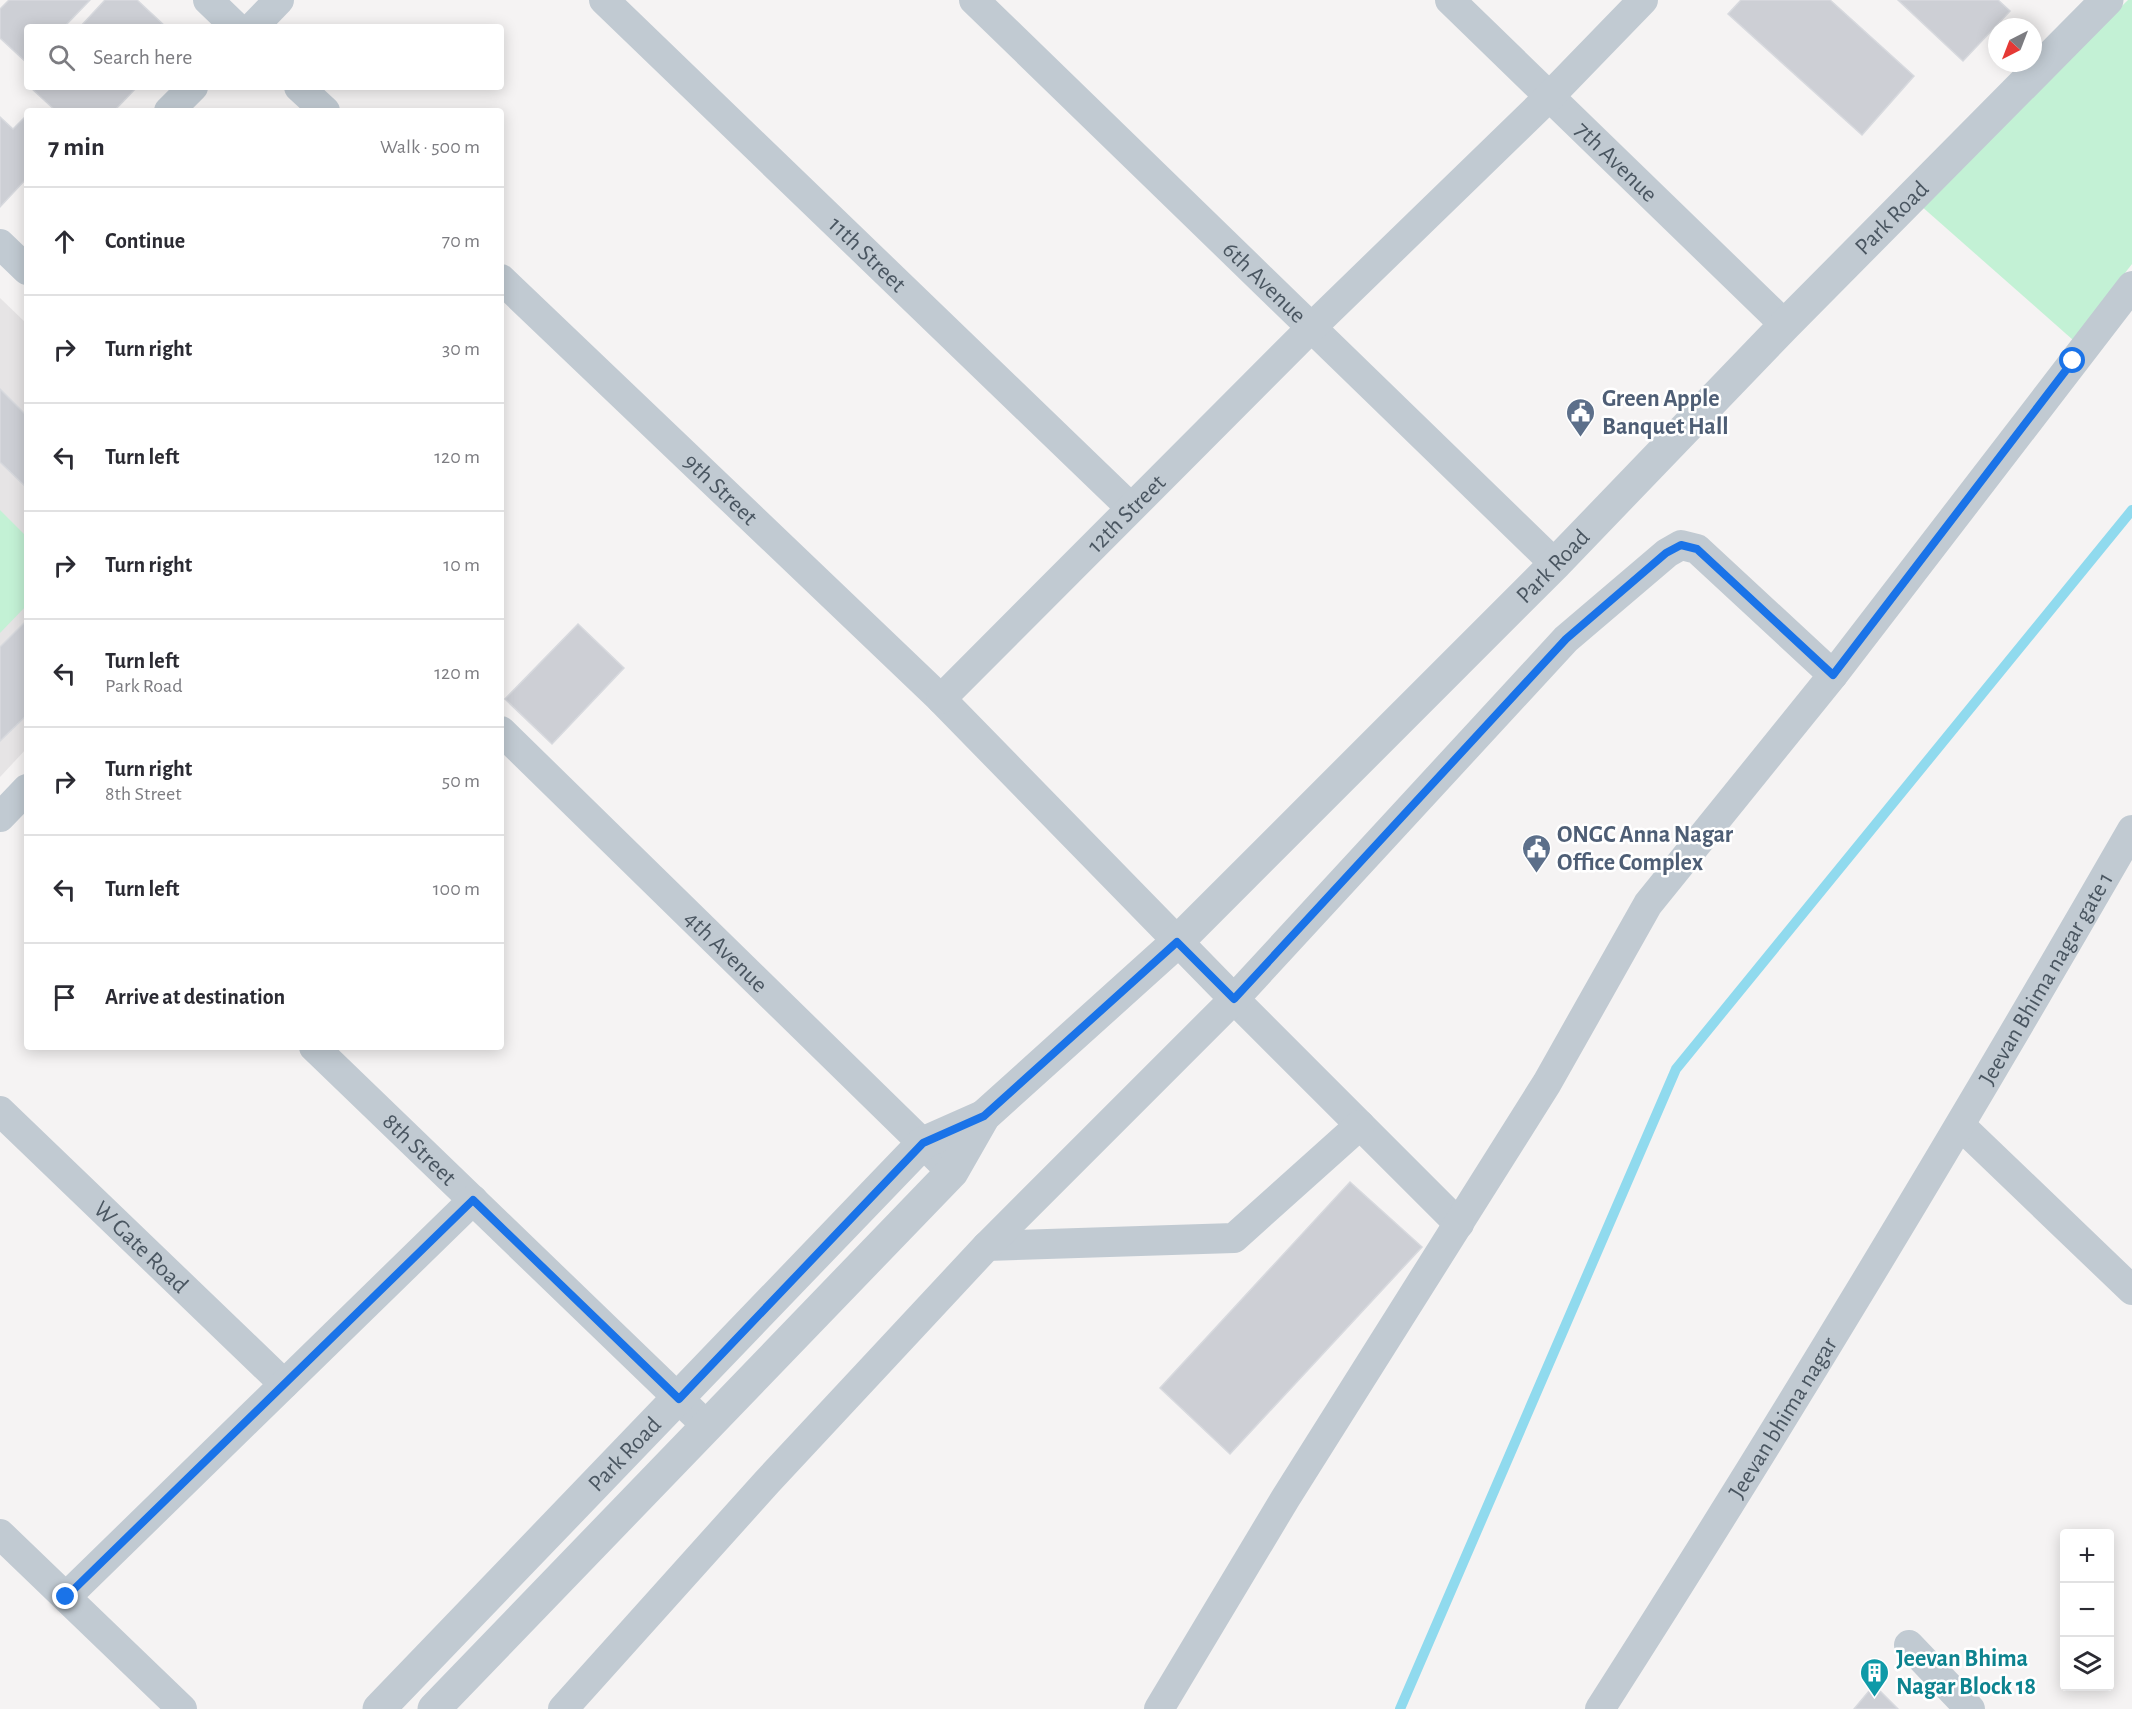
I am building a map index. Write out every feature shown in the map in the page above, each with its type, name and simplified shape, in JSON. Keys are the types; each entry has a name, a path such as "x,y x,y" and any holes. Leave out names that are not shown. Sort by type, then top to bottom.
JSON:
{"street":[{"path":"208,0 233,24"},
{"path":"256,24 279,0"},
{"name":"11th Street","path":"604,0 1130,507"},
{"name":"6th Avenue","path":"974,0 1555,564"},
{"name":"7th Avenue","path":"1450,0 1785,325"},
{"name":"12th Street","path":"941,699 1130,507 1549,97 1642,0"},
{"name":"Park Road","path":"379,1709 923,1143 984,1116 1177,942 1555,564 1785,325 2107,0"},
{"path":"172,108 190,90"},
{"path":"302,90 322,108"},
{"name":"9th Street","path":"504,282 941,699 1177,942 1459,1224"},
{"path":"1159,1709 1285,1499 1547,1083 1648,904 1833,675 2132,286"},
{"path":"563,1709 767,1482 987,1246 1234,999 1566,639 1666,553 1681,545 1697,549 1833,675"},
{"name":"4th Avenue","path":"504,734 952,1172"},
{"path":"0,817 24,792"},
{"name":"Jeevan Bhima nagar gate 1","path":"1961,1126 2132,830"},
{"name":"8th Street","path":"317,1050 707,1426"},
{"name":"W Gate Road","path":"0,1111 284,1384"},
{"name":"Park Road","path":"434,1709 952,1172 984,1116"},
{"path":"987,1246 1234,1238 1360,1125"},
{"path":"1961,1126 2132,1290"},
{"name":"Jeevan bhima nagar","path":"1600,1709 1748,1477 1961,1126"},
{"path":"66,1597 473,1200"},
{"path":"0,1534 182,1709"},
{"path":"1908,1645 1970,1709"}],"shaded area":[{"path":"0,298 24,321 24,751 0,777"}],"green space":[{"path":"2128,0 2132,0 2132,264 2073,340 1920,205"},
{"path":"0,510 24,534 24,608 0,633"}],"building":[{"path":"9,0 90,0 67,24 24,24 24,60 0,38 0,9"},
{"path":"105,0 137,0 163,24 83,24"},
{"path":"1741,0 1830,0 1914,76 1862,135 1728,14"},
{"path":"1898,0 1998,0 2010,11 2003,18 1988,18 1988,34 1963,61"},
{"path":"33,90 134,90 117,108 53,108"},
{"path":"0,117 13,129 24,118 24,181 0,207"},
{"path":"0,389 24,413 24,485 0,462"},
{"path":"24,623 24,718 0,741 0,647"},
{"path":"578,624 624,668 552,744 505,699"},
{"path":"1350,1182 1422,1247 1230,1454 1160,1388"},
{"name":"Jeevan Bhima Nagar Block 18","path":"1874,1685 1898,1709 1854,1709"}],"waterway":[{"path":"1400,1709 1676,1069 2132,510"}],"place":[{"name":"Green Apple Banquet Hall","path":"1581,438"},
{"name":"ONGC Anna Nagar Office Complex","path":"1536,874"},
{"name":"Jeevan Bhima Nagar Block 18","path":"1875,1698"}],"route":[{"path":"66,1597 473,1200 679,1399 923,1143 984,1116 1177,942 1234,999 1566,639 1666,553 1681,545 1697,549 1833,675 2073,361"}]}
